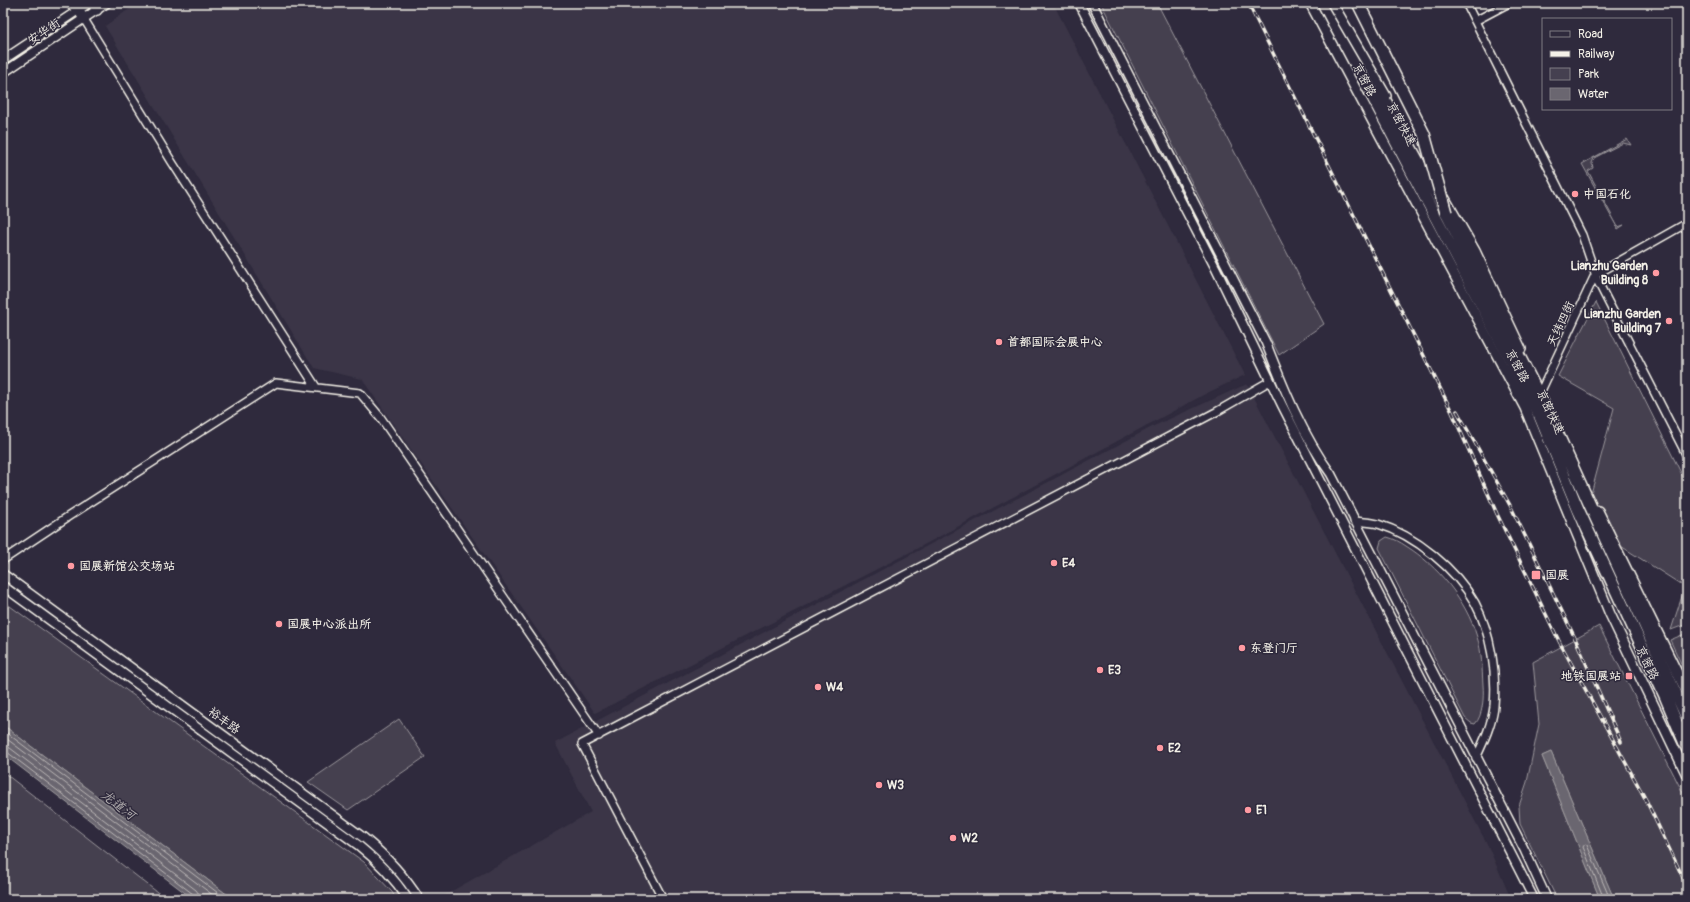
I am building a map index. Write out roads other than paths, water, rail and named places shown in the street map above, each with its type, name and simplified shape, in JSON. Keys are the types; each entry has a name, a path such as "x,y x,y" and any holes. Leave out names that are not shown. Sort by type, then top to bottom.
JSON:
{"highway":[{"path":"1358,3 1424,134 1446,213"},
{"name":"京密快速","path":"1687,718 1548,413 1446,213 1376,94 1540,417 1578,509 1666,698 1687,748"}],"main road":[{"path":"70,3 79,10 84,19"},
{"name":"京密路","path":"1310,3 1525,408 1610,614 1687,775"},
{"name":"京密路","path":"1332,3 1475,251 1687,693"}],"street":[{"name":"安华街","path":"3,60 89,3"},
{"name":"安华街","path":"3,73 84,19 95,6 107,3"},
{"path":"1079,3 1216,269 1270,381 1534,899"},
{"path":"1092,3 1266,343 1289,402 1315,452 1331,474 1525,851 1547,899"},
{"path":"1466,3 1582,235 1596,275 1687,456"},
{"path":"1475,21 1509,3"},
{"path":"84,19 172,162 316,387"},
{"path":"1596,275 1687,223"},
{"name":"天纬四街","path":"1541,391 1596,275"},
{"path":"663,899 582,744 1216,412 1270,381"},
{"path":"3,560 68,516 276,383 360,393 381,418 599,736"},
{"path":"1354,521 1378,524 1402,534 1424,547 1438,557 1452,572 1475,602 1485,626 1494,674 1494,707 1487,734 1476,758"},
{"name":"裕丰路","path":"3,574 364,838 384,855 400,872 419,899"},
{"name":"裕丰路","path":"3,586 358,845 377,860 393,877 408,899"}],"water":[{"name":"龙道河","path":"3,725 233,899 193,899 3,754"},
{"path":"1551,752 1614,899 1600,899 1542,756"}],"railway":[{"path":"1248,3 1452,412 1497,514 1560,643 1646,800 1687,886"},
{"path":"1457,411 1511,507 1574,636 1621,742"}],"place":[{"name":"中国石化","path":"1575,194"},
{"name":"Lianzhu Garden Building 8","path":"1656,273"},
{"name":"Lianzhu Garden Building 7","path":"1669,321"},
{"name":"首都国际会展中心","path":"999,342"},
{"name":"E4","path":"1054,563"},
{"name":"国展新馆公交场站","path":"71,566"},
{"name":"国展","path":"1536,575"},
{"name":"国展中心派出所","path":"279,624"},
{"name":"东登门厅","path":"1242,648"},
{"name":"E3","path":"1100,670"},
{"name":"地铁国展站","path":"1629,676"},
{"name":"W4","path":"818,687"},
{"name":"E2","path":"1160,748"},
{"name":"W3","path":"879,785"},
{"name":"E1","path":"1248,810"},
{"name":"W2","path":"953,838"}]}
